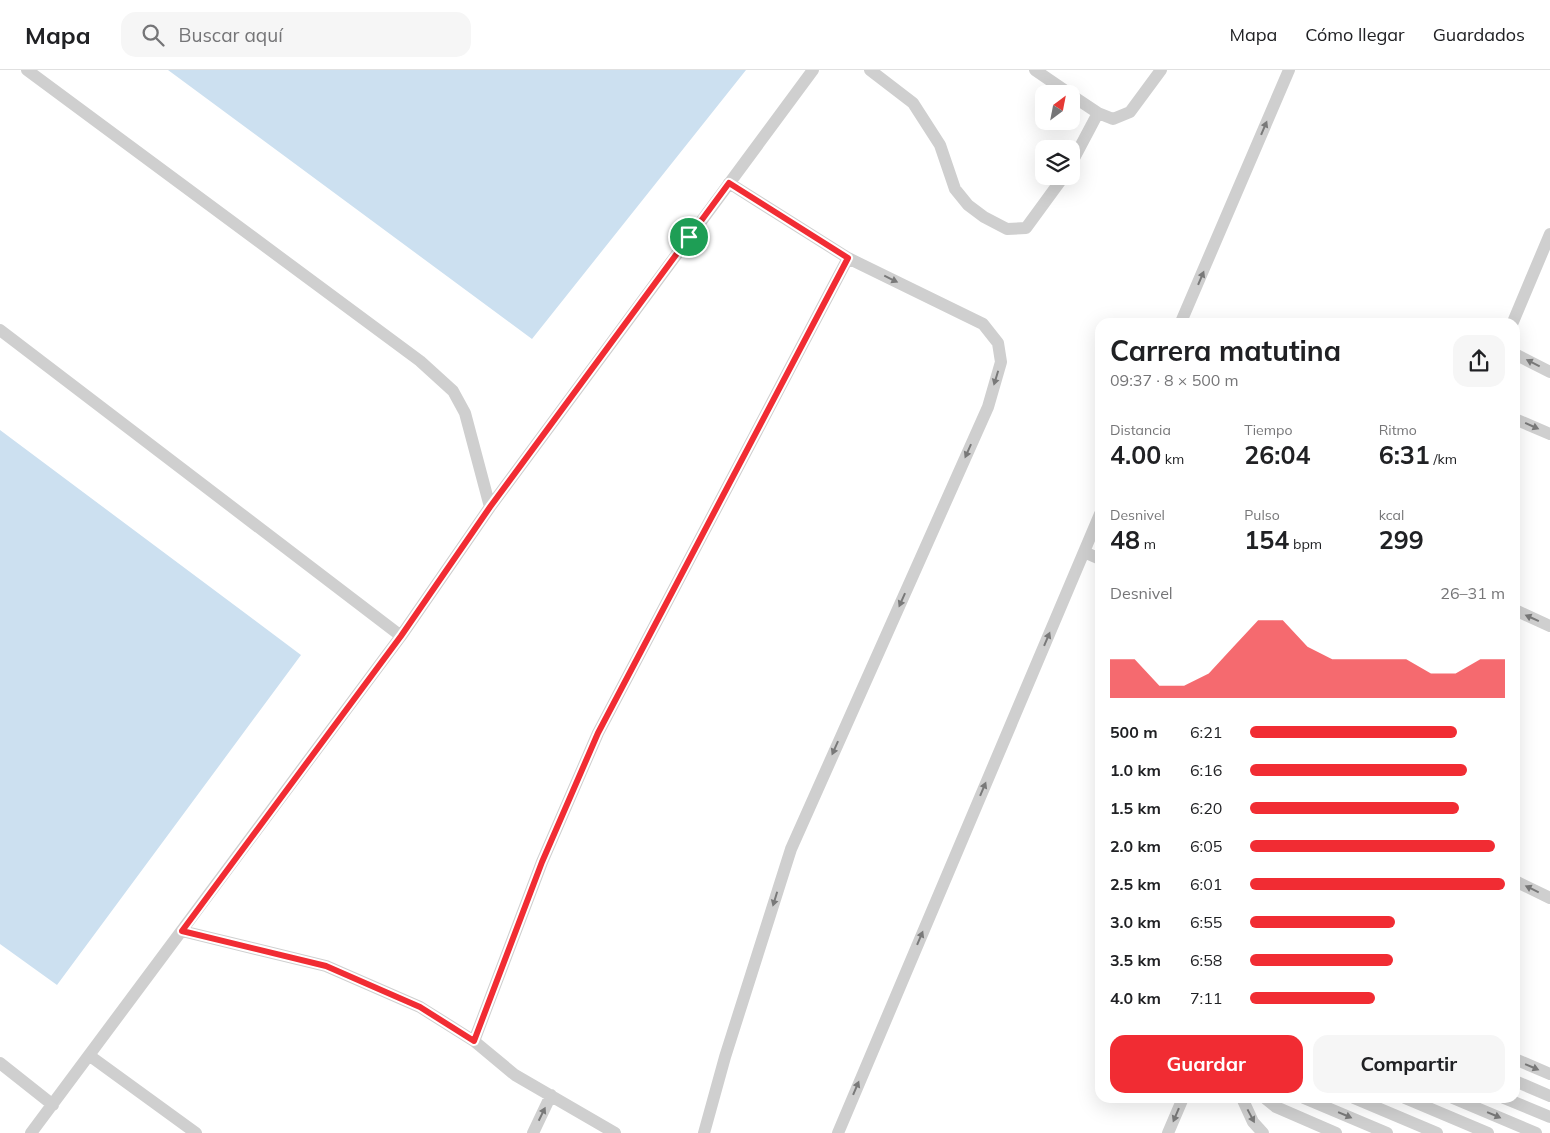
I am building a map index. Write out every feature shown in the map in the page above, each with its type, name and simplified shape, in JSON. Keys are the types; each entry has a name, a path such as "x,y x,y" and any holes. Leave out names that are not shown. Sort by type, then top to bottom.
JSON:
{"lane":[{"path":"27,70 420,361 453,391 465,413 490,507"},
{"path":"31,1133 401,636 490,507 813,70"},
{"path":"870,70 913,103 940,145 954,189 968,205 984,217 1007,229 1026,228 1057,185"},
{"path":"1035,70 1057,85"},
{"path":"1080,101 1098,113 1113,118 1130,112 1161,70"},
{"path":"1184,318 1289,70"},
{"path":"1080,147 1098,113"},
{"path":"704,1133 725,1057 791,849 988,407 1001,362 998,343 983,324 848,258 729,183"},
{"path":"1514,318 1550,234"},
{"path":"474,1041 542,862 598,733 848,258"},
{"path":"0,330 401,636"},
{"path":"1520,357 1550,372"},
{"path":"1520,421 1550,434"},
{"path":"838,1133 1095,526"},
{"path":"1084,552 1095,557"},
{"path":"1520,612 1550,626"},
{"path":"1520,883 1550,898"},
{"path":"182,931 326,966 420,1007 474,1041 515,1075 615,1133"},
{"path":"90,1056 196,1133"},
{"path":"1520,1061 1550,1074"},
{"path":"0,1063 53,1105"},
{"path":"1520,1083 1550,1096"},
{"path":"533,1133 550,1096"},
{"path":"1168,1133 1181,1103"},
{"path":"1244,1103 1252,1122 1263,1133"},
{"path":"1270,1103 1276,1108 1336,1133"},
{"path":"1316,1103 1387,1133"},
{"path":"1366,1103 1437,1133"},
{"path":"1417,1103 1488,1133"},
{"path":"1465,1103 1536,1133"},
{"path":"1516,1103 1550,1117"}],"water":[{"path":"168,70 746,70 532,339"},
{"path":"0,430 301,655 57,985 0,944"}],"route":[{"path":"729,183 848,258 598,733 542,862 474,1041 420,1007 326,966 182,931 401,636 490,507 689,237 729,183"}]}
